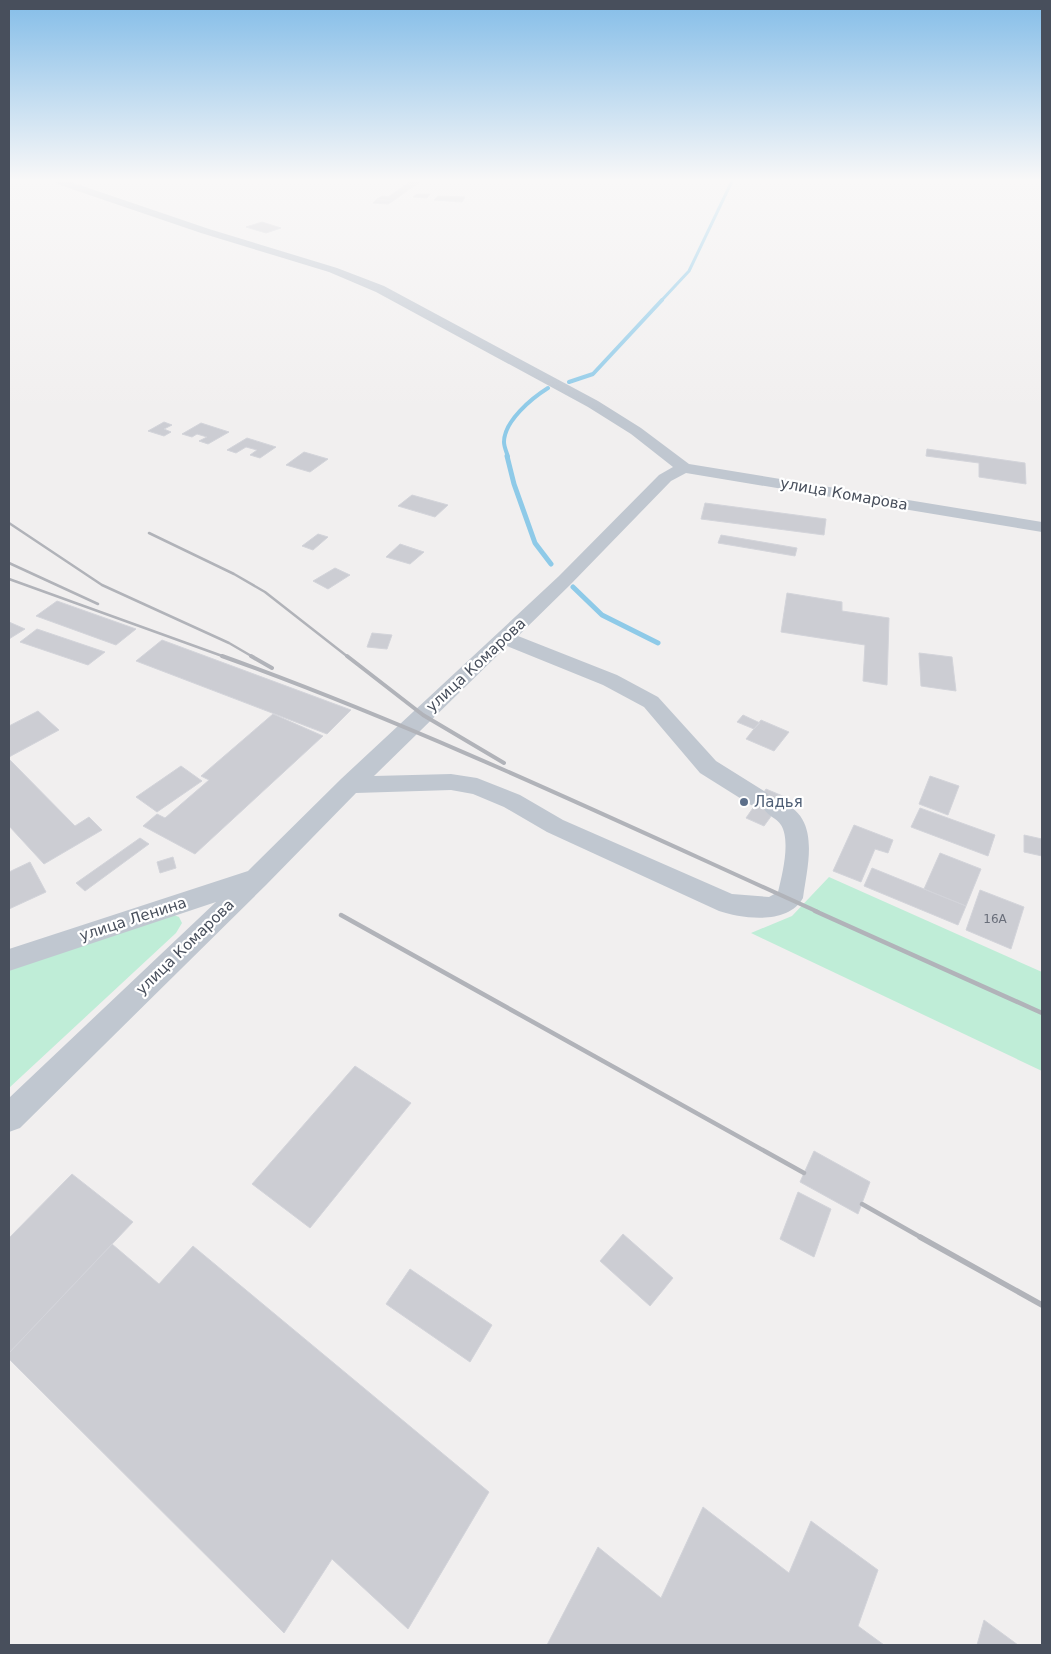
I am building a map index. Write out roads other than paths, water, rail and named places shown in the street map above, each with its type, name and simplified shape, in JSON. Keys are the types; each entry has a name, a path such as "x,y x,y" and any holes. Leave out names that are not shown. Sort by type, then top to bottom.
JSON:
{"street":[{"path":"288,256 333,270 380,289 418,308 592,404 636,431 684,468"},
{"name":"улица Комарова","path":"9,1118 505,638 665,478 684,468 1042,527"},
{"path":"350,786 451,782 476,786 512,801 555,826 728,904 760,908 772,907 790,898 797,834 789,817 708,767 651,702 610,680 505,638"},
{"name":"улица Ленина","path":"9,960 258,878"}],"waterway":[{"path":"661,301 689,271 696,256"},
{"path":"569,382 593,374 662,300"},
{"path":"508,457 504,442 509,426 527,404 548,388"},
{"path":"507,456 514,484 535,543 551,564"},
{"path":"573,587 602,615 658,643"}],"railway":[{"path":"9,523 102,585 229,643 253,657"},
{"path":"149,533 234,574 265,592 348,657"},
{"path":"9,563 98,604"},
{"path":"9,579 225,657"},
{"path":"222,656 298,684 448,746 818,912"},
{"path":"251,656 272,668"},
{"path":"347,656 423,715 504,763"},
{"path":"815,911 1042,1013"},
{"path":"341,915 804,1173"},
{"path":"862,1204 922,1238"},
{"path":"920,1237 1042,1305"}],"place":[{"name":"Ладья","path":"744,802"}]}
